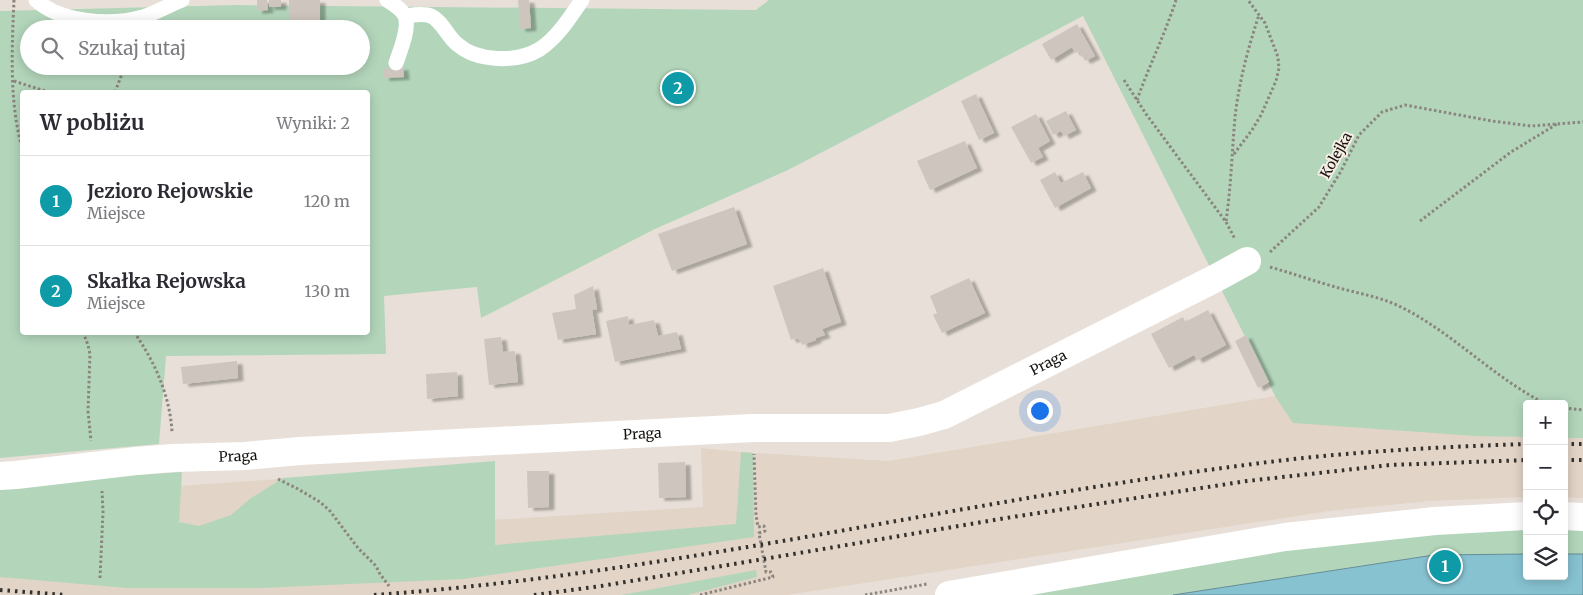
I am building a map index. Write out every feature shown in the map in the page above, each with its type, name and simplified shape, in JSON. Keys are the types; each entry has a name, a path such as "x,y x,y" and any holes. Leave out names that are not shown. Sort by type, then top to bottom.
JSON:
{"street":[{"name":"Praga","path":"0,476 173,458 245,456 753,428 902,427 936,418 1216,278 1246,261"},
{"path":"949,595 1285,538 1435,521 1523,516"},
{"path":"1568,516 1583,517"}],"lane":[{"path":"36,0 58,14 82,20"},
{"path":"123,20 142,17 182,0"},
{"path":"387,0 400,9 405,16 406,30 396,63"},
{"path":"405,16 423,14 432,16 456,44 464,50 486,58 504,59 526,55 539,49 558,32 582,0"}],"path":[{"path":"14,0 12,52 16,128 20,141"},
{"path":"1137,100 1146,73 1167,28 1176,0"},
{"path":"1233,155 1261,115 1279,68 1278,57 1265,24 1248,0"},
{"path":"1226,222 1236,116 1243,69 1258,15"},
{"path":"116,90 121,75"},
{"path":"1124,80 1226,222 1246,261 1380,298 1400,307 1444,333 1527,394 1538,400"},
{"path":"14,81 42,90"},
{"name":"Kolejka","path":"1246,261 1271,252 1319,207 1341,171 1359,135 1382,112 1406,105 1531,126 1583,122"},
{"path":"1420,221 1511,152 1557,124"},
{"path":"84,335 90,354 88,411 92,452 98,466 103,512 100,578"},
{"path":"136,335 154,366 166,392 171,416 173,458"},
{"path":"1568,408 1583,410"},
{"path":"700,595 773,577 772,572 766,572 760,533 765,531 764,526 758,527 756,515 753,428"},
{"path":"245,456 278,479 320,502 330,510 358,548 376,566 389,586"}],"shaded area":[{"path":"1583,371 1583,498 1568,497 1568,400 1523,400 1523,497 1429,501 1329,511 787,595 0,595 0,498 487,464 490,520 703,507 701,448 888,461 1275,396"}],"green space":[{"path":"769,0 1583,0 1583,438 1568,438 1568,400 1523,400 1523,437 1476,436 1293,423 1275,396 1083,16 788,170 655,229 481,318 477,287 384,296 386,354 166,356 159,444 0,458 0,11 236,5 756,10"},
{"path":"741,452 753,453 754,537 463,579 260,588 127,588 0,577 0,484 182,472 179,522 199,526 231,515 251,498 283,478 495,461 495,545 736,524"},
{"path":"1523,527 1523,554 1434,555 1173,595 1003,595 1382,535"},
{"path":"1568,527 1583,527 1583,554 1568,554"},
{"path":"756,570 757,577 688,595 621,595"}],"water":[{"path":"1523,554 1523,580 1568,580 1568,554 1583,554 1583,595 1173,595 1434,555"}],"building":[{"path":"257,0 267,0 268,10 257,11"},
{"path":"269,0 281,0 281,7 269,7"},
{"path":"289,0 320,0 320,20 289,20"},
{"path":"518,0 529,0 531,28 520,29"},
{"path":"1077,24 1095,56 1085,61 1079,51 1075,53 1072,47 1051,60 1042,44"},
{"path":"403,67 404,77 384,78 384,69"},
{"path":"976,94 994,133 979,140 961,101"},
{"path":"1066,111 1076,130 1064,136 1061,131 1053,135 1046,121"},
{"path":"1036,114 1050,141 1038,148 1043,157 1031,163 1011,127"},
{"path":"965,141 977,168 930,190 917,161"},
{"path":"1055,172 1061,183 1083,172 1091,188 1055,208 1040,180"},
{"path":"734,207 747,244 672,271 658,234"},
{"path":"823,268 841,322 822,329 825,335 802,345 801,341 796,338 791,340 773,286"},
{"path":"969,278 985,313 942,333 933,315 937,313 930,296"},
{"path":"593,286 597,309 592,310 596,334 558,340 552,313 576,309 574,295"},
{"path":"1208,310 1226,345 1197,360 1194,355 1169,368 1151,334 1183,317 1185,322"},
{"path":"628,316 629,325 654,320 658,336 677,332 681,349 615,362 606,321"},
{"path":"1246,335 1269,382 1258,388 1235,341"},
{"path":"501,337 503,352 515,351 518,382 489,385 484,339"},
{"path":"237,361 238,378 183,384 181,367"},
{"path":"457,372 458,396 427,399 426,374"},
{"path":"685,462 686,497 659,498 658,463"},
{"path":"527,471 549,471 549,507 528,508"}],"railway":[{"path":"374,595 485,585 595,571 814,536 1143,479 1253,464 1321,456 1523,444"},
{"path":"1568,444 1583,444"},
{"path":"534,595 601,586 1006,518 1247,481 1390,465 1523,460"},
{"path":"1568,460 1583,460"},
{"path":"0,590 66,595"}],"place":[{"name":"Skałka Rejowska","path":"678,88"},
{"name":"Jezioro Rejowskie","path":"1445,566"}]}
